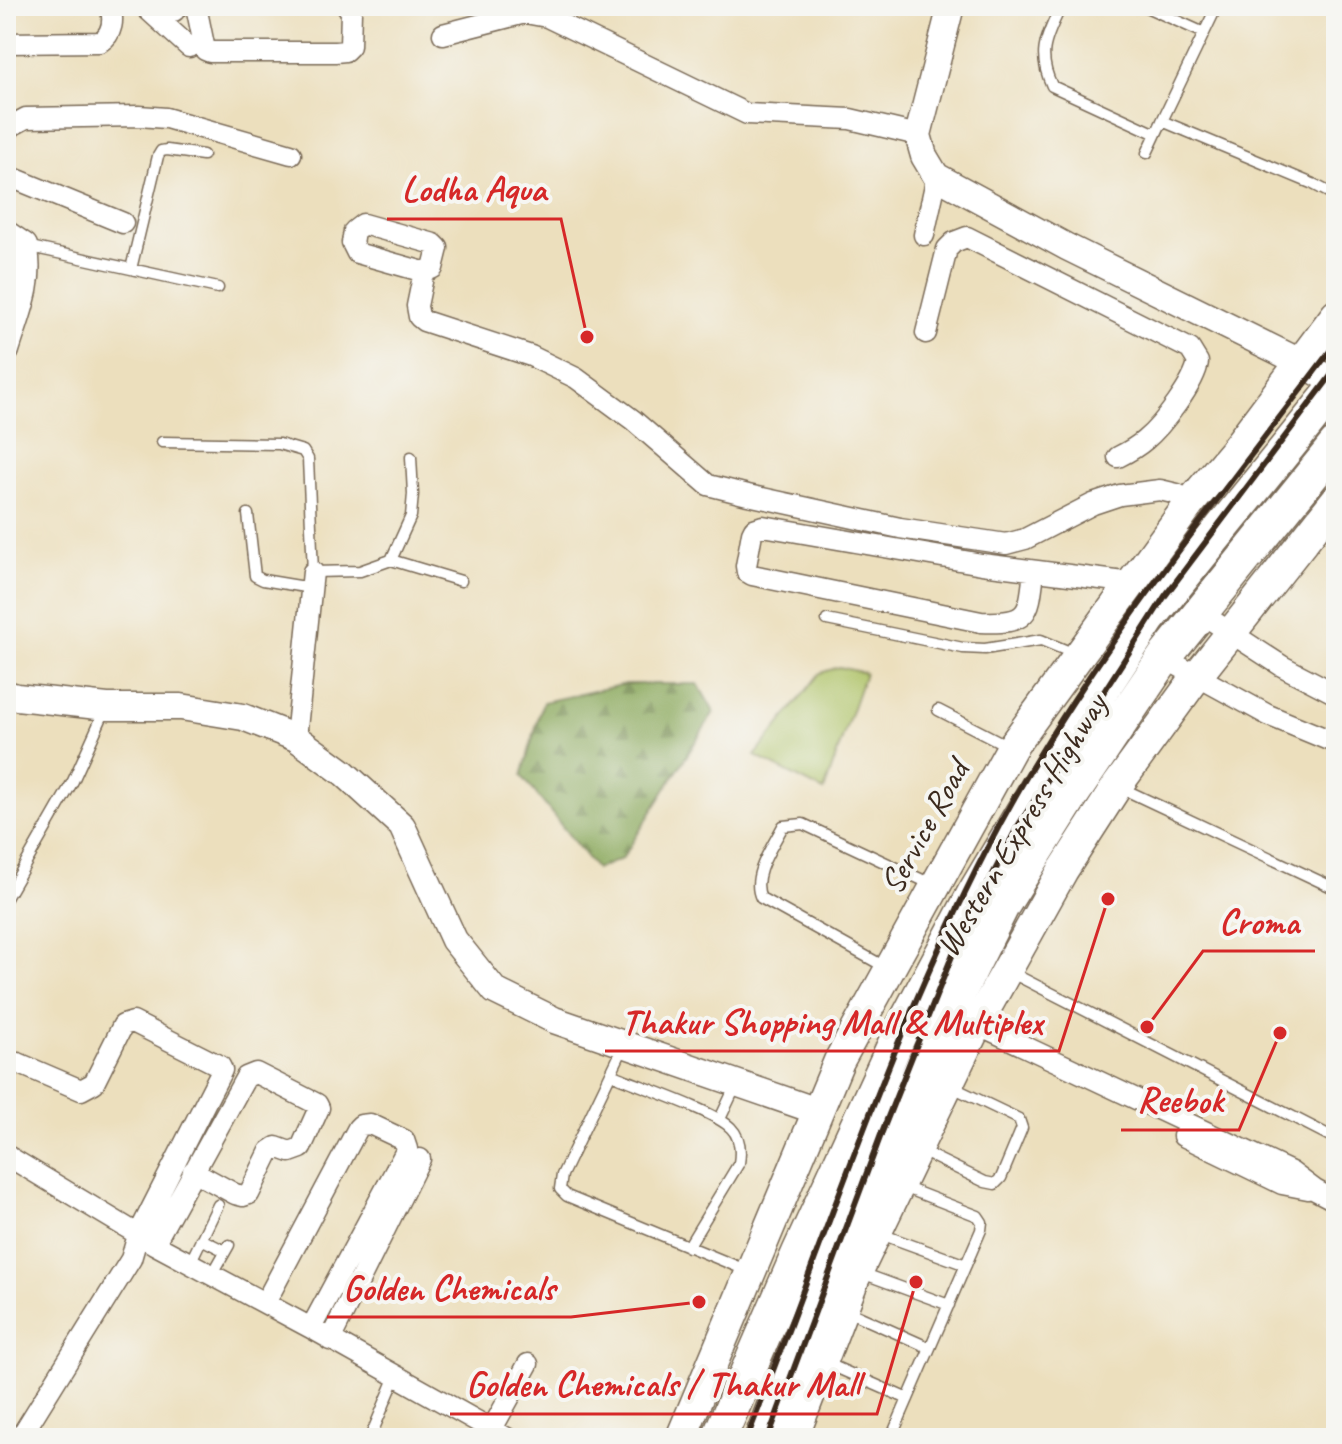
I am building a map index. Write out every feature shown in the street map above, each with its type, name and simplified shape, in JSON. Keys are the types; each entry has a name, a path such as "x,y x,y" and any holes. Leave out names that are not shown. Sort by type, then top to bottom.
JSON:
{"highway":[{"name":"Western Express Highway","path":"719,1438 799,1253 899,1035 974,894 1042,780 1149,618 1336,385"},
{"name":"Western Express Highway","path":"762,1438 833,1254 1002,906 1164,658 1336,445"}],"main road":[{"name":"Service Road","path":"681,1438 839,1061 1012,747 1191,502 1234,451 1336,315"},
{"path":"793,1438 857,1271 1006,970 1063,870 1117,786 1197,676 1336,500"}],"street":[{"path":"6,43 100,42 107,38 110,31 110,6"},
{"path":"144,6 177,12 205,50 210,52 345,51 350,46 351,11 347,6"},
{"path":"951,6 918,135 924,156 937,176 1095,260 1300,362 1336,385"},
{"path":"177,12 189,47"},
{"path":"443,34 535,13 747,114 850,119 918,135"},
{"path":"6,132 26,118 166,118 291,154"},
{"path":"6,175 123,223"},
{"path":"924,235 937,176"},
{"path":"926,333 947,249 954,242 967,237 1190,349 1198,362 1194,377 1156,430 1135,449 1118,457"},
{"path":"6,350 27,277 27,259 15,240"},
{"path":"1079,292 1095,260"},
{"path":"424,272 417,306 419,317 424,321 531,356 576,378 633,420 708,485 884,525 1006,544 1025,539 1093,504 1120,495 1160,490 1177,494 1191,502"},
{"path":"1034,571 1027,612 1019,619 997,623 752,575 747,572 746,566 752,533 758,526 763,526 982,564 1132,583"},
{"path":"296,738 312,580"},
{"path":"1199,612 1282,666 1336,694"},
{"path":"1164,658 1268,715 1336,743"},
{"path":"6,694 107,707 181,707 243,717 296,738 344,773 402,826 454,940 495,991 554,1020 817,1111"},
{"path":"6,1073 13,1064 18,1063 81,1090 89,1088 123,1025 133,1022 220,1066 221,1076 146,1240"},
{"path":"975,1031 1291,1172 1336,1201"},
{"path":"20,1438 131,1259 193,1171 250,1074 256,1073 317,1104 319,1108 301,1148 296,1151 276,1147 270,1151 249,1194 235,1194 193,1171"},
{"path":"265,1303 358,1128 370,1124 404,1140 407,1149 311,1328"},
{"path":"6,1155 146,1240 500,1434 528,1364"},
{"path":"330,1340 420,1159"}],"lane":[{"path":"1061,6 1045,40 1043,56 1052,86 1156,134"},
{"path":"1144,6 1204,33"},
{"path":"1147,153 1217,6"},
{"path":"1162,121 1336,196"},
{"path":"131,269 161,151 203,155"},
{"path":"15,240 218,288"},
{"path":"162,442 279,444 303,451 308,459 312,580"},
{"path":"391,560 411,516 411,457"},
{"path":"248,514 255,576 263,580 312,580 360,571 391,560 461,581"},
{"path":"827,620 963,648 985,649 1041,640 1079,656"},
{"path":"6,898 73,781 107,707"},
{"path":"938,710 1012,747"},
{"path":"1117,786 1336,889"},
{"path":"889,969 761,898 759,876 783,826 803,824 934,886"},
{"path":"1006,970 1336,1139"},
{"path":"625,1045 562,1175 560,1189 567,1196 750,1272"},
{"path":"611,1074 720,1119 735,1133 740,1148 739,1163 688,1247"},
{"path":"720,1119 737,1083"},
{"path":"917,1149 985,1182 995,1184 1001,1178 1022,1128 1019,1119 948,1085"},
{"path":"891,1438 982,1222 978,1216 900,1185"},
{"path":"190,1263 218,1205"},
{"path":"876,1232 966,1265"},
{"path":"201,1239 227,1248 212,1275"},
{"path":"857,1271 949,1305"},
{"path":"841,1308 930,1348"},
{"path":"820,1361 908,1399"},
{"path":"370,1438 396,1376"}],"green space":[{"path":"839,667 865,673 824,791 755,756 820,673"},
{"path":"626,684 698,684 714,712 622,859 596,869 522,776 543,702"}],"railway":[{"path":"747,1438 896,1049 928,972 1001,822 1037,759 1117,636 1336,343"},
{"path":"768,1438 882,1132 956,946 1018,826 1165,596 1336,369"}],"place":[{"name":"Lodha Aqua","path":"587,337"},
{"name":"Thakur Shopping Mall & Multiplex","path":"1108,899"},
{"name":"Croma","path":"1147,1027"},
{"name":"Reebok","path":"1280,1033"},
{"name":"Golden Chemicals / Thakur Mall","path":"916,1282"},
{"name":"Golden Chemicals","path":"699,1302"}]}
